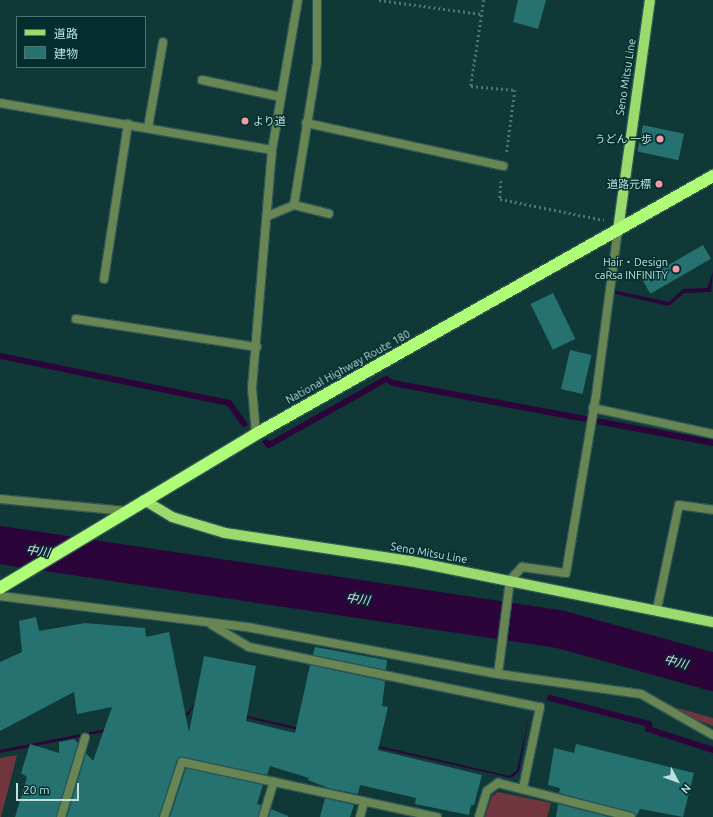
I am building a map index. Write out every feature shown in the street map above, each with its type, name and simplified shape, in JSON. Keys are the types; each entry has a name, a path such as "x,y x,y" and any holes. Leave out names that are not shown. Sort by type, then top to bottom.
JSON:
{"highway":[{"name":"National Highway Route 180","path":"0,588 110,520 256,434 713,176"}],"main road":[{"name":"Seno Mitsu Line","path":"618,230 650,0"},
{"name":"Seno Mitsu Line","path":"144,500 172,518 225,533 657,609 713,622"}],"street":[{"path":"256,434 252,388 257,347 272,150 298,0"},
{"path":"294,205 306,123 317,63 317,0"},
{"path":"148,128 163,42"},
{"path":"202,80 281,97"},
{"path":"0,103 272,150"},
{"path":"306,123 503,166"},
{"path":"104,279 128,124"},
{"path":"268,216 294,205 329,214"},
{"path":"498,671 510,584 522,567 566,573 592,415 618,230"},
{"path":"76,319 257,347"},
{"path":"592,415 713,434"},
{"path":"0,499 125,511"},
{"path":"657,609 680,505 713,510"},
{"path":"0,596 209,623 641,694 713,734"},
{"path":"209,623 249,647 540,707 523,788"},
{"path":"61,817 85,738"},
{"path":"164,817 182,762 437,817"},
{"path":"263,817 274,782"},
{"path":"479,817 487,791 498,783 523,788 632,817"},
{"path":"360,817 364,802"}],"path":[{"path":"379,0 481,14"},
{"path":"484,0 472,86 515,90 506,158"},
{"path":"503,166 500,199 602,217 618,230"}],"shaded area":[{"path":"713,272 711,292 684,293 669,306 611,293 612,290 669,302 683,289 707,288"},
{"path":"195,704 510,776 517,770 529,716 519,772 511,778 194,706 188,715 0,753 0,750 187,713"},
{"path":"670,706 713,718 713,726 689,717"},
{"path":"17,755 1,817 0,817 0,758"},
{"path":"498,792 551,803 547,817 485,817 492,796"}],"building":[{"path":"518,0 546,0 538,29 513,22"},
{"path":"643,125 684,134 678,160 637,151"},
{"name":"Hair・Design caRsa INFINITY","path":"703,245 711,259 650,294 642,280"},
{"path":"553,293 575,339 553,350 531,304"},
{"path":"570,350 591,355 582,394 561,389"},
{"path":"36,617 39,631 85,623 145,628 146,637 169,632 189,732 204,656 256,666 246,721 295,733 310,665 385,681 382,706 388,707 378,750 482,775 474,805 471,805 469,815 415,804 416,798 360,785 358,794 328,788 308,780 309,778 270,766 267,775 183,757 177,760 159,817 67,817 86,753 93,761 112,707 77,714 74,692 0,731 0,662 22,652 19,621"},
{"path":"315,647 387,660 386,670 313,655"},
{"path":"74,739 78,743 56,817 15,817 27,777 21,773 30,744 59,753 59,742"},
{"path":"576,744 694,773 683,817 640,809 636,817 632,812 559,793 560,788 548,785 554,748 574,753"},
{"path":"186,768 263,785 257,804 261,805 258,817 170,817"},
{"path":"325,798 354,805 350,817 320,817"},
{"path":"558,804 609,817 556,817"},
{"path":"271,809 288,816 288,817 269,817"}],"waterway":[{"path":"0,356 229,403 244,424"},
{"path":"266,442 269,445 386,379 393,383 713,443"},
{"name":"中川","path":"0,545 559,629 713,672"},
{"path":"550,698 649,724 648,729 713,750"}],"place":[{"name":"より道","path":"245,121"},
{"name":"うどん 一歩","path":"660,139"},
{"name":"道路元標","path":"659,184"},
{"name":"Hair・Design caRsa INFINITY","path":"676,269"}]}
